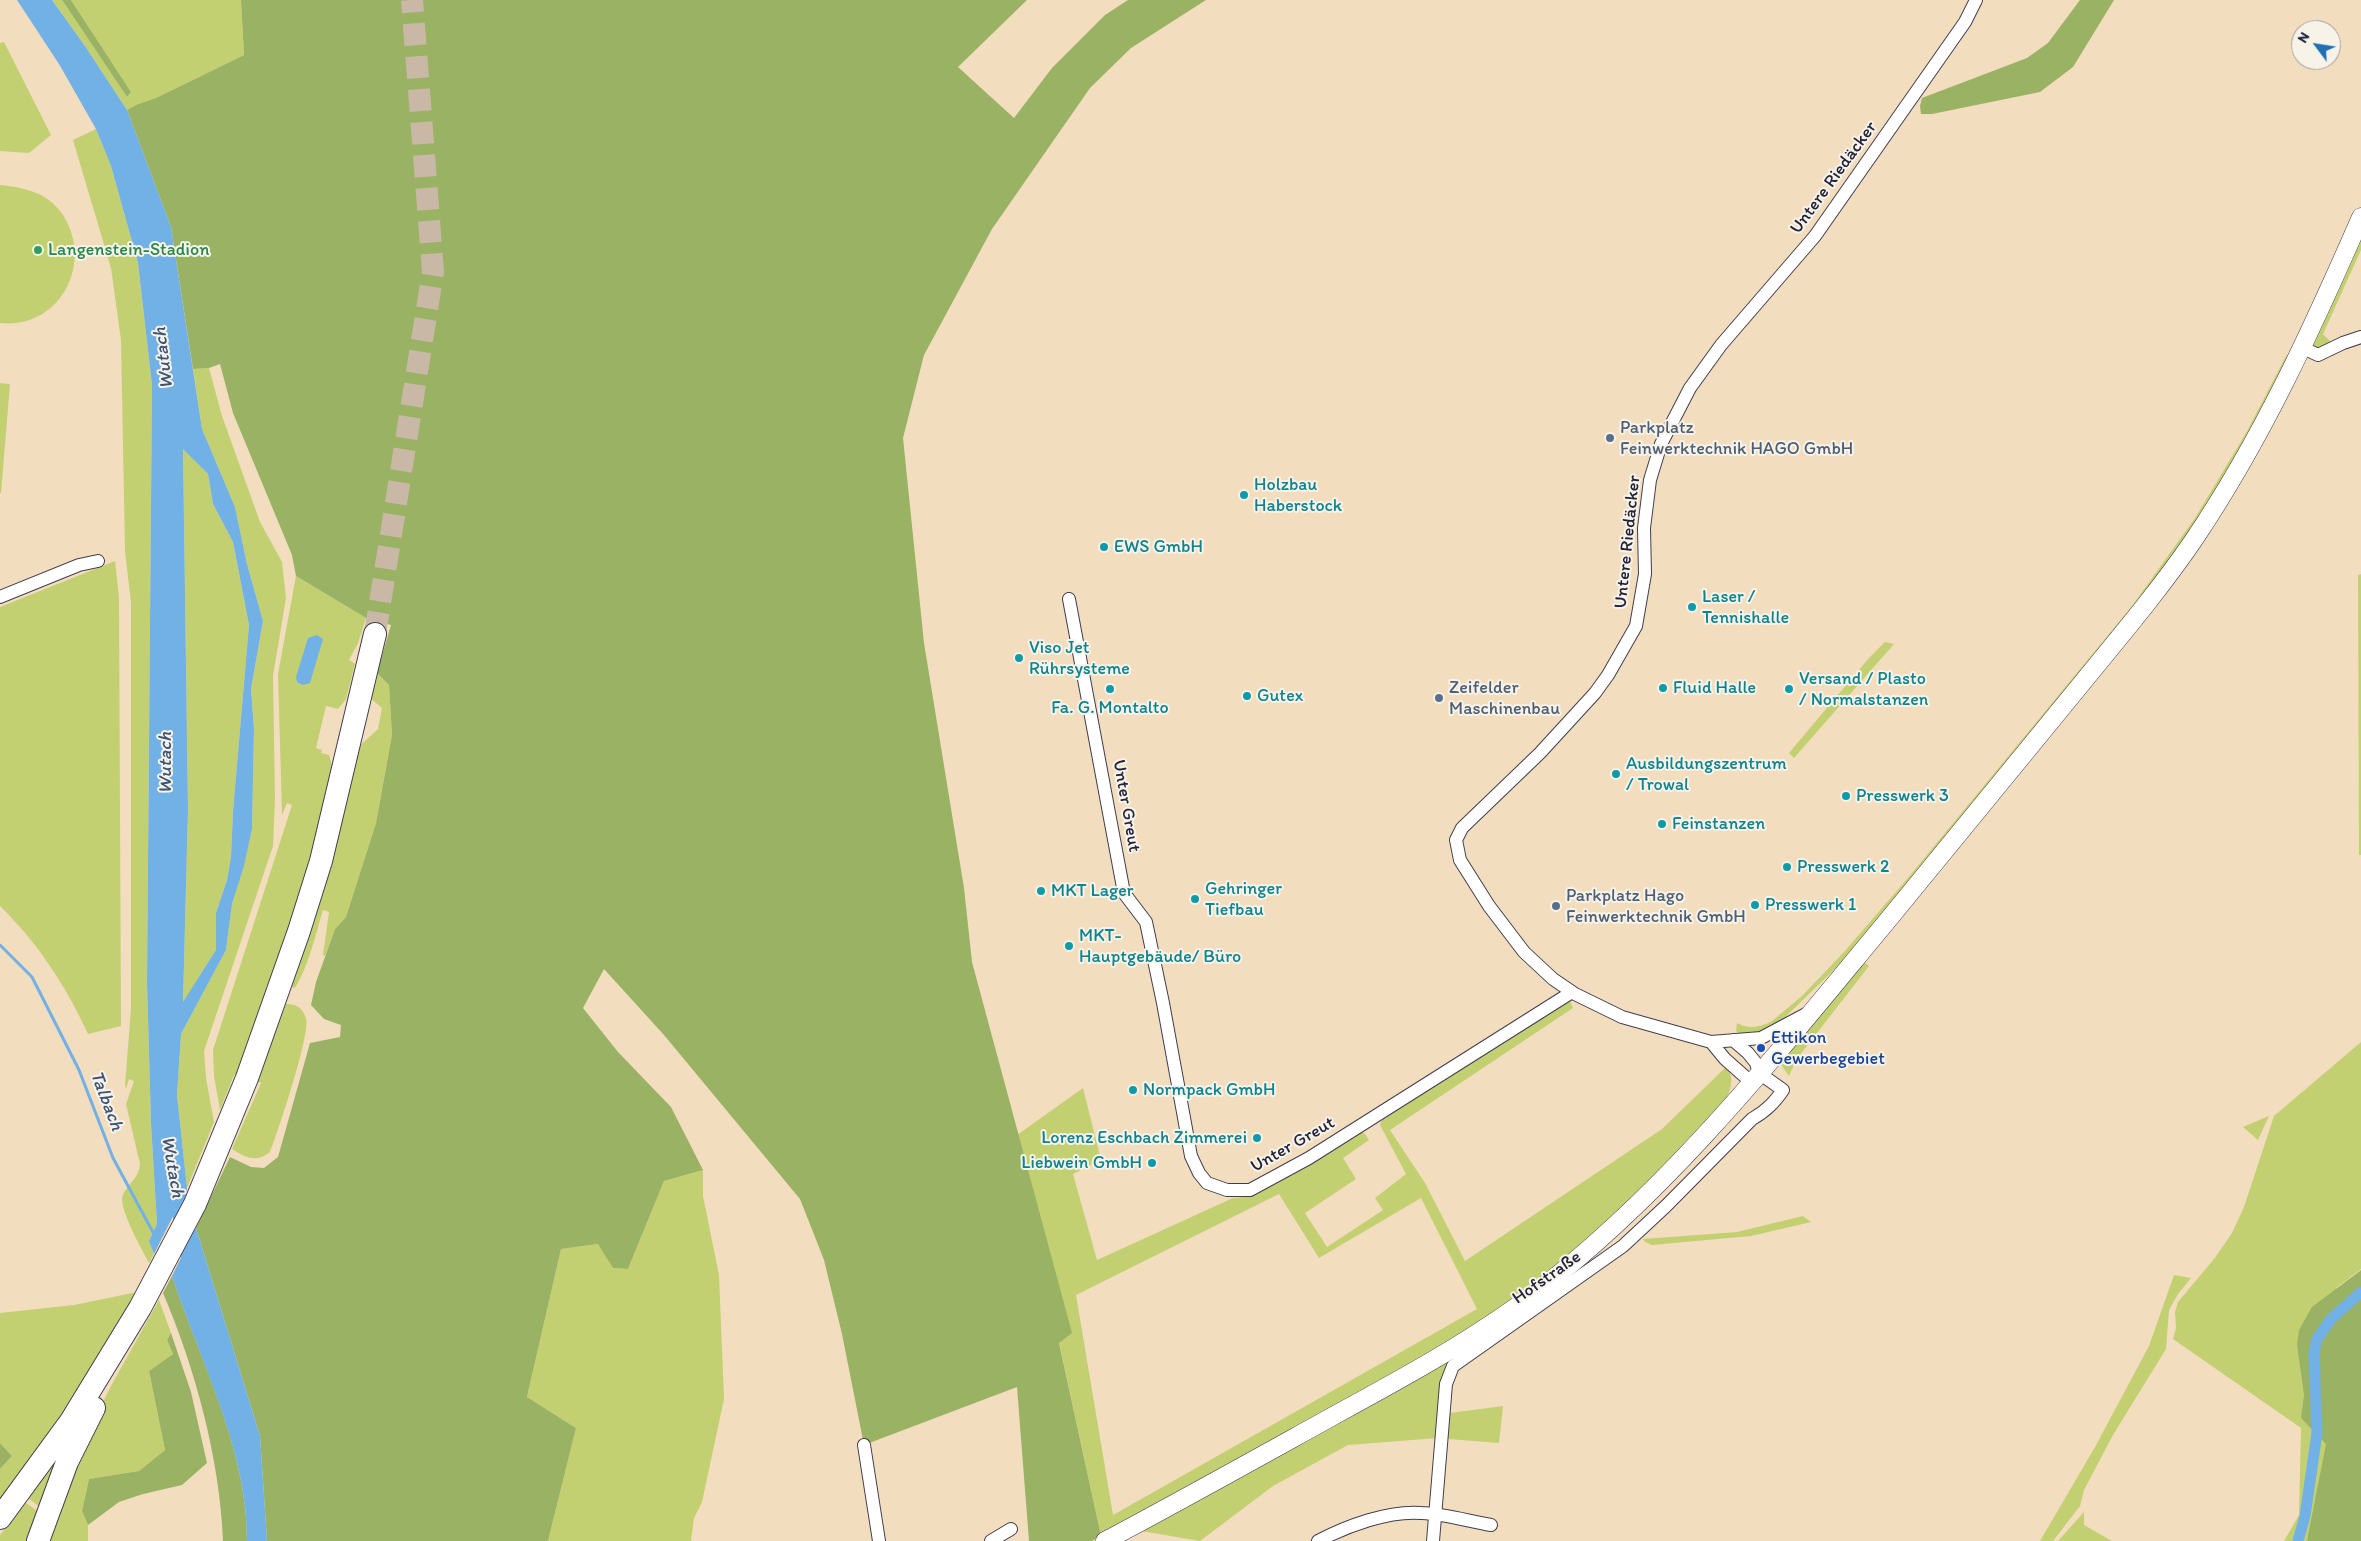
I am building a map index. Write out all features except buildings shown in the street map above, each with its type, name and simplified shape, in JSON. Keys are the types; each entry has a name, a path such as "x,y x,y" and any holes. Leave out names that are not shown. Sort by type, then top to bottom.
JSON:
{"highway":[{"path":"0,1518 71,1421 140,1308 195,1204 247,1078 279,993 321,861 375,634"},
{"path":"38,1541 67,1462 105,1384 127,1329"}],"main road":[{"path":"1105,1541 1409,1375 1529,1297 1569,1266 1647,1195 1755,1077 1813,1010 2074,694 2148,602 2193,542 2263,426 2303,348 2361,217"}],"street":[{"name":"Untere Riedäcker","path":"1813,1010 1781,1029 1760,1038 1711,1042 1622,1017 1572,992 1553,980 1524,952 1489,906 1460,860 1456,840 1458,832 1540,753 1596,693 1608,675 1636,626 1645,574 1644,528 1650,480 1661,444 1690,388 1721,345 1816,236 1965,22 1976,0"},
{"path":"2303,348 2318,355 2342,343 2361,337"},
{"path":"0,597 79,565 98,561"},
{"name":"Unter Greut","path":"1069,599 1124,893 1146,922 1191,1156 1199,1173 1207,1182 1227,1190 1250,1190 1318,1153 1572,992"},
{"path":"1711,1042 1725,1059 1755,1077 1756,1063 1748,1052 1733,1040"},
{"name":"Hofstraße","path":"1433,1541 1446,1384 1453,1366 1623,1246 1672,1200 1752,1119 1774,1103 1783,1090 1755,1077"},
{"path":"864,1445 879,1541"},
{"path":"1318,1541 1338,1530 1369,1520 1420,1512 1491,1525"},
{"path":"992,1541 1011,1529"}],"green space":[{"path":"52,0 62,0 127,97 131,92 71,0 241,0 244,55 127,110"},
{"path":"62,0 71,0 131,92 127,97"},
{"path":"241,0 1027,0 958,67 1014,118 1052,68 1105,15 1128,0 1206,0 1131,48 1090,88 992,229 924,355 903,438 924,643 964,888 972,962 1072,1333 1059,1343 1101,1536 1092,1541 1029,1541 1017,1387 864,1445 842,1334 824,1260 800,1199 664,1035 604,969 583,1008 618,1052 671,1107 703,1170 664,1181 628,1269 613,1268 598,1244 561,1249 527,1397 576,1428 548,1541 267,1541 260,1436 196,1228 230,1157 251,1167 264,1168 278,1157 310,1043 340,1037 341,1025 324,1019 311,1005 316,982 335,929 346,917 376,823 392,735 389,685 377,673 391,625 366,618 296,576 292,555 233,413 220,364 209,368 193,369 171,227 127,110 244,55"},
{"path":"2080,0 2114,0 2073,67 2040,92 1932,114 1921,114 1922,98 2027,58 2048,43"},
{"path":"4,42 51,135 29,153 0,151 0,43"},
{"path":"96,129 111,166 138,263 152,385 147,983 151,1123 157,1224 149,1241 154,1254 149,1263 127,1218 122,1200 123,1194 138,1173 140,1164 126,1104 134,1081 129,1079 126,1089 125,1085 131,1008 131,603 125,551 121,340 111,268 73,140"},
{"name":"Langenstein-Stadion","path":"0,185 26,189 49,200 65,218 73,241 75,259 71,277 64,293 52,307 37,317 20,322 0,323"},
{"path":"2361,234 2361,250 2323,334 2332,343 2321,350 2312,345"},
{"path":"2291,353 2215,496 2132,613 1839,965 1778,1024 1760,1032 1740,1034 1736,1031 1737,1023 1755,1027 1772,1021 1802,996 1844,952 1907,879 2132,606 2195,518 2246,433 2286,356"},
{"path":"209,368 222,416 260,522 282,562 286,598 273,676 275,799 273,846 204,1051 206,1078 214,1122 187,1188 177,1095 181,1034 226,950 232,904 244,865 252,829 254,729 251,689 263,621 247,564 235,507 202,429 193,369"},
{"path":"0,383 10,384 1,493 0,493"},
{"path":"183,448 208,474 213,504 233,542 249,625 233,811 231,857 227,880 216,913 216,950 183,1003 188,810"},
{"path":"115,561 119,597 121,1026 88,1034 61,982 39,950 0,906 0,607"},
{"path":"2361,574 2361,855 2359,855 2358,575"},
{"path":"296,576 366,618 358,643 349,660 355,664 346,699 338,709 326,706 316,748 322,750 321,753 329,755 333,770 311,859 291,928 237,1076 234,1075 220,1110 214,1076 213,1050 292,805 287,803 282,815 278,674"},
{"path":"1885,642 1894,644 1794,758 1789,753 1868,659"},
{"path":"377,673 389,685 392,735 376,823 346,917 335,929 325,956 323,955 329,912 323,910 308,960 295,988 289,986 354,751 378,729 382,708 369,697"},
{"path":"1863,961 1869,966 1796,1060 1789,1076 1780,1063"},
{"path":"1570,1001 1573,1008 1390,1130 1425,1183 1465,1261 1662,1129 1726,1067 1729,1070 1731,1081 1727,1097 1641,1190 1549,1274 1447,1345 1101,1536 1059,1342 1071,1333 1017,1135 1083,1088 1101,1160 1073,1174 1097,1260 1233,1198 1244,1197 1359,1132 1364,1133 1369,1140 1343,1158 1356,1179 1305,1213 1327,1247 1383,1210 1375,1198 1406,1174 1380,1125 1382,1120 1559,1005","holes":["1279,1194 1319,1258 1421,1198 1477,1309 1113,1515 1076,1295"]},
{"path":"286,1004 298,1007 303,1011 306,1018 304,1042 293,1083 270,1152 261,1157 251,1158 232,1149 261,1083 257,1081"},
{"path":"2361,1042 2361,1269 2336,1288 2361,1541 2284,1541 2299,1515 2301,1428 2173,1339 2176,1328 2175,1312 2178,1302 2214,1259 2232,1233 2244,1207 2274,1116"},
{"path":"2269,1116 2258,1140 2243,1127"},
{"path":"703,1170 703,1196 719,1275 724,1399 702,1502 694,1518 691,1541 548,1541 576,1428 527,1397 561,1249 599,1244 613,1268 628,1269 664,1181"},
{"path":"1803,1216 1811,1222 1751,1236 1652,1245 1643,1239 1737,1232"},
{"path":"2361,1270 2361,1541 2307,1541 2326,1444 2301,1418 2304,1395 2297,1345 2299,1330 2312,1307"},
{"path":"2174,1275 2191,1278 2178,1294 2169,1310 2166,1349 2113,1435 2084,1490 2080,1506 2053,1541 2040,1541 2095,1447 2149,1346"},
{"path":"172,1276 231,1440 240,1473 247,1541 223,1541 217,1478 204,1414 175,1322 163,1293"},
{"path":"137,1292 81,1392 0,1507 0,1469 12,1456 0,1443 0,1313 74,1305"},
{"path":"159,1300 171,1333 167,1340 173,1354 149,1371 165,1450 139,1471 89,1479 82,1511 88,1525 88,1541 44,1541 74,1460 112,1384"},
{"path":"171,1333 191,1392 207,1463 182,1485 119,1502 88,1525 82,1511 89,1479 139,1471 165,1450 149,1371 173,1354 167,1340"},
{"path":"1447,1360 1450,1365 1438,1438 1348,1445 1273,1486 1200,1541 1141,1531"},
{"path":"1503,1406 1499,1443 1448,1439 1450,1413"},
{"path":"0,1443 12,1456 0,1469"},
{"path":"63,1449 41,1508 28,1498"},
{"path":"26,1503 39,1512 30,1541 0,1541 0,1535"},
{"path":"2084,1512 2084,1525 2112,1541 2058,1541"}],"water":[{"path":"17,0 52,0 127,110 171,227 202,429 235,507 247,564 263,621 251,689 254,729 252,829 244,866 232,904 226,950 181,1034 177,1095 187,1188 154,1254 149,1241 157,1224 151,1123 147,983 152,385 138,263 111,166 96,129 59,64","holes":["183,449 208,474 213,504 233,542 249,625 233,811 231,857 227,880 216,913 216,950 183,1002 188,810"]},
{"path":"317,635 323,639 310,683 303,685 297,682 296,677 308,638"},
{"path":"196,1228 260,1436 267,1541 247,1541 245,1507 240,1474 231,1440 172,1276"}],"waterway":[{"name":"Talbach","path":"0,945 32,977 79,1070 113,1158 155,1236"},
{"name":"Wutach","path":"175,1180 193,1270"},
{"path":"2298,1541 2305,1516 2317,1433 2314,1353 2317,1339 2331,1319 2361,1292"}],"tunnel":[{"path":"375,634 433,272 412,0"}],"place":[{"name":"Langenstein-Stadion","path":"38,250"},
{"name":"Parkplatz Feinwerktechnik HAGO GmbH","path":"1610,438"},
{"name":"Holzbau Haberstock","path":"1244,495"},
{"name":"EWS GmbH","path":"1104,547"},
{"name":"Laser / Tennishalle","path":"1692,607"},
{"name":"Viso Jet Rührsysteme","path":"1019,658"},
{"name":"Fluid Halle","path":"1663,688"},
{"name":"Fa. G. Montalto","path":"1110,689"},
{"name":"Versand / Plasto / Normalstanzen","path":"1789,689"},
{"name":"Gutex","path":"1247,696"},
{"name":"Zeifelder Maschinenbau","path":"1439,698"},
{"name":"Ausbildungszentrum / Trowal","path":"1616,774"},
{"name":"Presswerk 3","path":"1846,796"},
{"name":"Feinstanzen","path":"1662,824"},
{"name":"Presswerk 2","path":"1787,867"},
{"name":"MKT Lager","path":"1041,891"},
{"name":"Gehringer Tiefbau","path":"1195,899"},
{"name":"Presswerk 1","path":"1755,905"},
{"name":"Parkplatz Hago Feinwerktechnik GmbH","path":"1556,906"},
{"name":"MKT- Hauptgebäude/ Büro","path":"1069,946"},
{"name":"Ettikon Gewerbegebiet","path":"1761,1048"},
{"name":"Normpack GmbH","path":"1133,1090"},
{"name":"Lorenz Eschbach Zimmerei","path":"1257,1138"},
{"name":"Liebwein GmbH","path":"1152,1163"}]}
